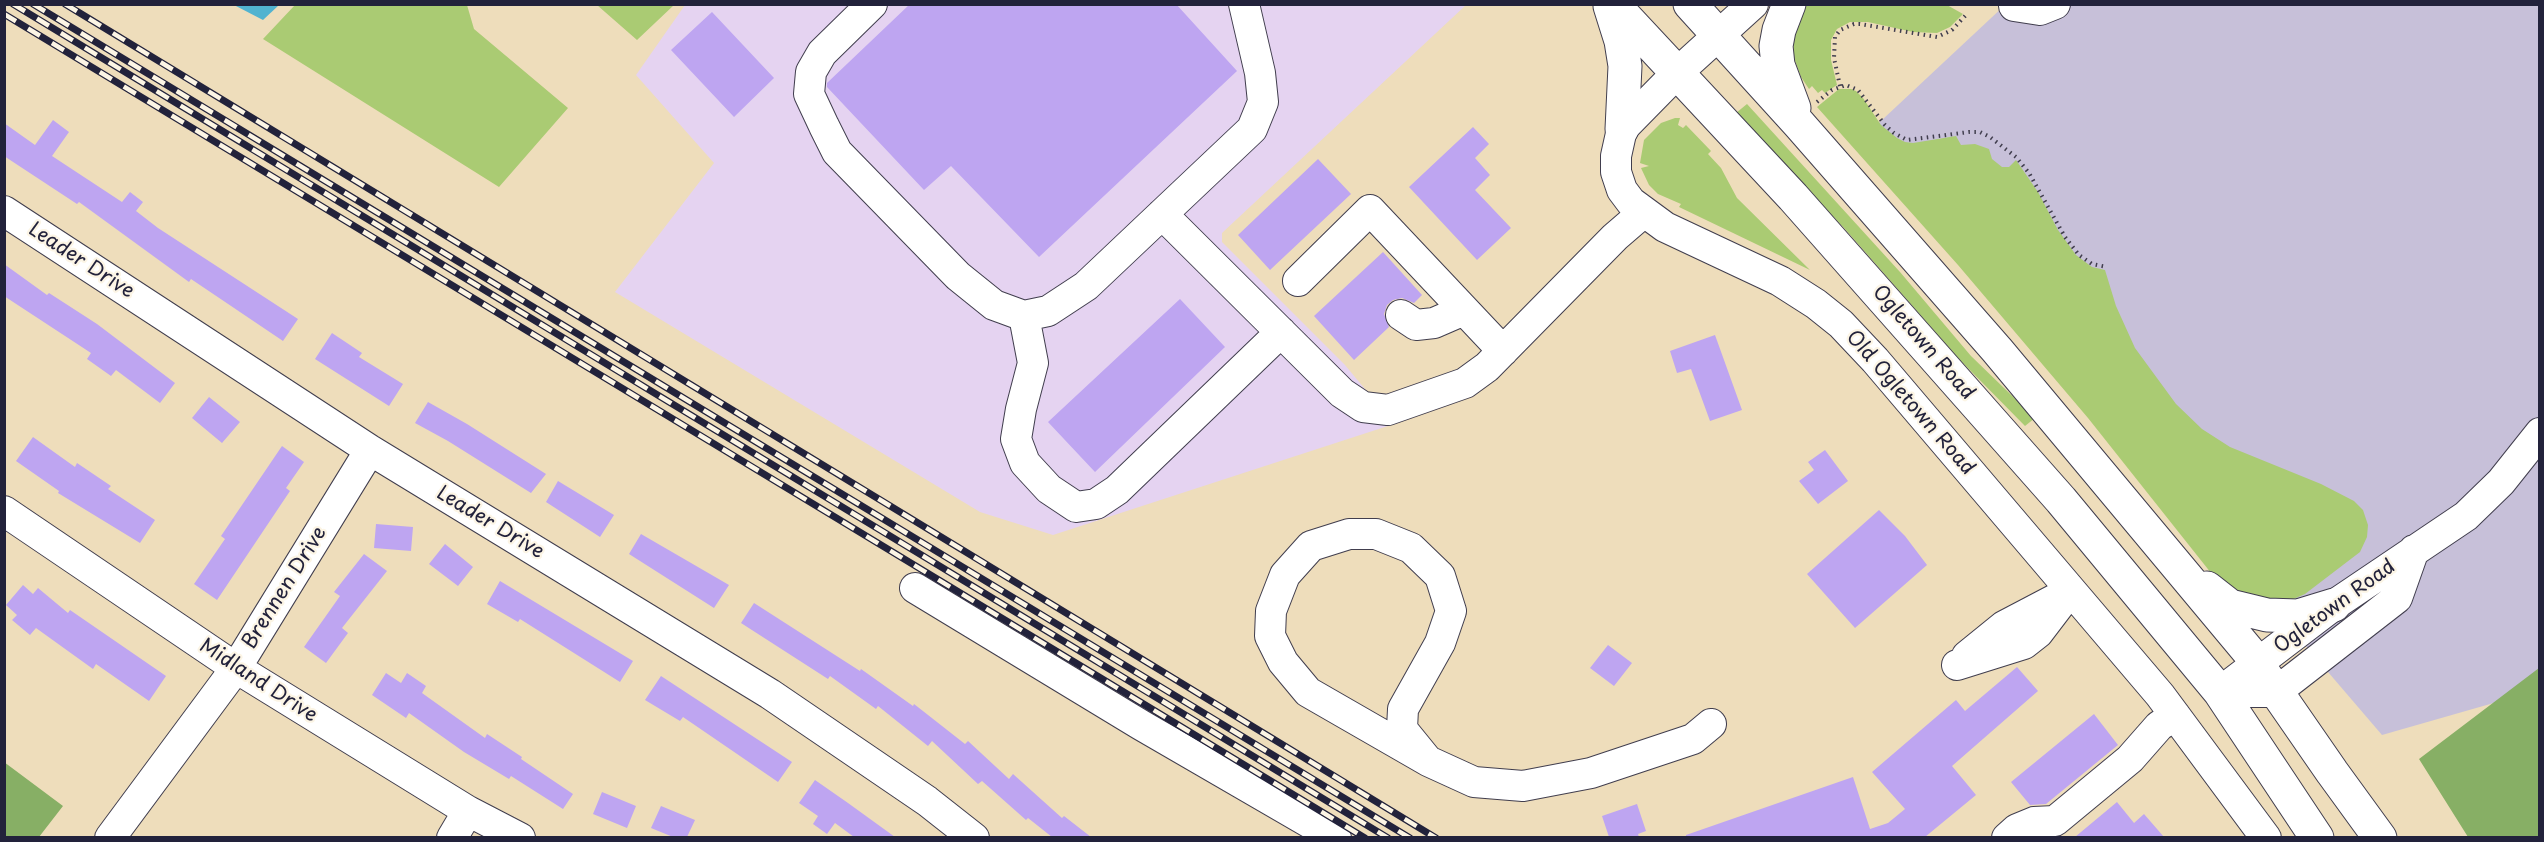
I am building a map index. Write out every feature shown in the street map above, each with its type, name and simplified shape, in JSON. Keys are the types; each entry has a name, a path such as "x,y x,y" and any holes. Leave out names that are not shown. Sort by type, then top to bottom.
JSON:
{"main road":[{"name":"Ogletown Road","path":"1611,4 1677,72 1867,279 2061,500 2220,692 2317,837"},
{"path":"1611,4 1625,66 1622,129"},
{"name":"Ogletown Road","path":"1690,4 1718,35 1808,113 1997,350 2249,652 2380,837"},
{"path":"1789,4 1779,30 1776,46 1778,65 1808,113"},
{"path":"2177,567 2230,606 2267,615 2298,616 2334,605"}],"street":[{"path":"872,4 822,52 811,72 809,94 837,152 958,276 994,305 1024,316 1048,311 1086,286 1252,129 1263,102 1260,73 1244,4"},
{"path":"1622,129 1677,72 1753,4"},
{"path":"2014,6 2040,10 2055,4"},
{"name":"Old Ogletown Road","path":"1622,129 1616,156 1616,172 1622,190 1631,202 1665,227 1780,282 1816,304 1841,324 1875,360 2175,715 2266,837"},
{"path":"1298,281 1370,210 1503,351"},
{"name":"Leader Drive","path":"4,211 370,450 770,694 927,801 974,837"},
{"path":"1162,214 1342,393 1363,407 1388,410 1465,383 1487,367 1615,237 1644,212"},
{"path":"1401,315 1416,324 1434,323 1464,310"},
{"path":"1024,316 1033,363 1021,409 1016,440 1026,463 1049,489 1076,507 1096,504 1117,490 1281,332"},
{"name":"Ogletown Road","path":"2220,692 2334,605 2466,516 2501,482 2540,433"},
{"name":"Brennen Drive","path":"110,837 236,668 370,450"},
{"name":"Midland Drive","path":"4,511 236,668 468,811 520,837"},
{"path":"1428,761 1402,729 1403,709 1440,643 1451,611 1440,576 1411,548 1376,534 1349,534 1311,546 1286,575 1271,612 1270,636 1283,662 1308,692 1428,761 1473,782 1523,786 1591,773 1693,739 1711,724"},
{"name":"Ogletown Road","path":"2276,692 2397,598 2414,550"},
{"path":"915,588 1141,725 1336,837"},
{"path":"2220,692 2276,692"},
{"path":"2007,837 2034,822 2055,821 2130,759 2159,726 2175,715"},
{"path":"452,837 468,811"}],"path":[{"path":"1840,86 1833,58 1835,37 1840,30 1860,24 1936,37 1952,30 1966,15"},
{"path":"1808,113 1840,86 1846,85 1858,90 1885,125 1907,140 1980,132 1997,141 2016,157 2029,173 2065,237 2079,255 2098,266 2107,267"}],"shaded area":[{"path":"685,5 1466,5 1222,233 1222,242 1345,365 1394,424 1053,535 980,512 615,292 714,163 636,75"},
{"path":"2005,5 2539,5 2539,690 2382,735 1867,134"}],"green space":[{"path":"295,5 467,5 474,29 568,108 499,187 263,39"},
{"path":"597,5 674,5 637,40"},
{"path":"1805,5 1947,5 1963,14 1950,27 1937,33 1913,32 1868,22 1850,22 1837,29 1831,40 1831,60 1837,85 1825,93 1822,90 1818,93 1812,86 1809,89 1801,77 1794,58 1793,38"},
{"path":"1839,89 1856,91 1881,125 1905,142 1913,143 1956,136 1961,145 1975,144 1989,149 1992,159 2002,167 2009,167 2016,160 2038,192 2058,230 2076,255 2092,267 2105,270 2116,306 2135,348 2176,404 2202,429 2230,447 2321,484 2354,501 2363,510 2368,525 2367,537 2360,552 2305,594 2289,601 2246,600 2215,578 2088,418 1958,265 1817,107"},
{"path":"1747,104 1900,272 1971,356 2035,418 2025,426 1959,359 1844,228 1736,113"},
{"path":"1680,118 1678,125 1683,128 1686,125 1711,151 1708,154 1721,168 1737,198 1810,270 1679,207 1681,204 1658,194 1649,185 1641,168 1649,166 1640,163 1644,140 1661,123"},
{"path":"2539,668 2539,837 2468,837 2419,759"},
{"path":"4,762 63,806 39,837 5,837"}],"water":[{"path":"234,5 279,5 263,20"}],"building":[{"path":"910,4 1176,4 1237,71 1039,257 951,166 924,190 827,87 827,83"},
{"path":"712,12 774,78 734,117 671,50"},
{"path":"53,120 69,132 52,156 122,202 130,192 143,202 136,211 158,228 298,319 283,341 191,279 189,282 79,202 77,204 4,156 4,123 35,145"},
{"path":"1473,127 1489,144 1475,158 1490,175 1475,190 1511,228 1477,260 1409,187"},
{"path":"1318,159 1351,194 1270,270 1238,235"},
{"path":"1383,252 1422,295 1414,303 1402,298 1393,300 1387,305 1384,314 1389,327 1354,360 1314,316"},
{"path":"4,264 47,295 49,293 97,324 175,383 160,403 116,370 111,376 87,359 91,353 4,296"},
{"path":"1180,299 1225,347 1095,472 1048,422"},
{"path":"332,333 362,353 359,357 403,384 389,406 315,359"},
{"path":"1715,335 1742,410 1710,421 1691,369 1677,373 1670,351"},
{"path":"209,397 240,422 222,443 192,418"},
{"path":"428,402 546,474 531,493 415,423"},
{"path":"33,437 75,467 77,463 111,486 108,489 155,520 140,543 58,493 59,491 16,461"},
{"path":"282,446 304,462 286,488 290,491 217,600 194,584 225,539 221,536"},
{"path":"1825,450 1848,481 1818,504 1799,481 1814,470 1808,462"},
{"path":"558,481 614,515 600,537 546,502"},
{"path":"1879,510 1905,536 1927,565 1855,628 1807,574"},
{"path":"376,524 413,527 411,551 374,548"},
{"path":"641,534 729,585 714,608 629,554"},
{"path":"445,544 473,567 458,586 429,564"},
{"path":"364,554 387,571 342,628 348,633 326,663 304,647 340,596 334,592"},
{"path":"500,581 633,661 620,682 520,619 518,622 487,604"},
{"path":"23,585 33,594 38,588 68,613 70,610 166,676 149,701 96,664 93,669 36,628 30,635 12,620 17,615 6,605"},
{"path":"754,603 860,671 861,669 913,706 914,704 965,744 968,741 1009,779 1013,774 1062,818 1064,816 1091,837 1052,837 1028,818 1026,820 982,781 978,784 932,741 928,746 878,706 876,709 830,676 828,679 741,623"},
{"path":"1608,645 1632,663 1614,686 1590,668"},
{"path":"2017,667 2038,691 1952,766 1976,795 1925,837 1686,837 1686,835 1853,777 1870,829 1888,823 1905,809 1872,772 1956,700 1965,711"},
{"path":"386,673 401,683 407,673 426,686 422,693 485,738 487,734 522,757 521,759 573,794 563,809 511,776 509,779 464,752 409,713 406,718 372,695"},
{"path":"661,676 792,762 778,782 683,717 680,721 645,700"},
{"path":"2094,714 2118,745 2046,804 2030,805 2011,782"},
{"path":"815,780 895,837 854,837 835,823 827,834 813,824 818,816 799,803"},
{"path":"602,792 636,806 627,828 593,814"},
{"path":"2117,802 2134,823 2144,814 2164,837 2075,837"},
{"path":"1637,804 1646,831 1638,834 1639,837 1609,837 1602,816"},
{"path":"661,806 695,820 687,837 673,837 651,828"}],"railway":[{"path":"13,4 1388,838"},
{"path":"33,4 1410,838"},
{"path":"65,4 1436,838"},
{"path":"4,14 1365,838"}]}
